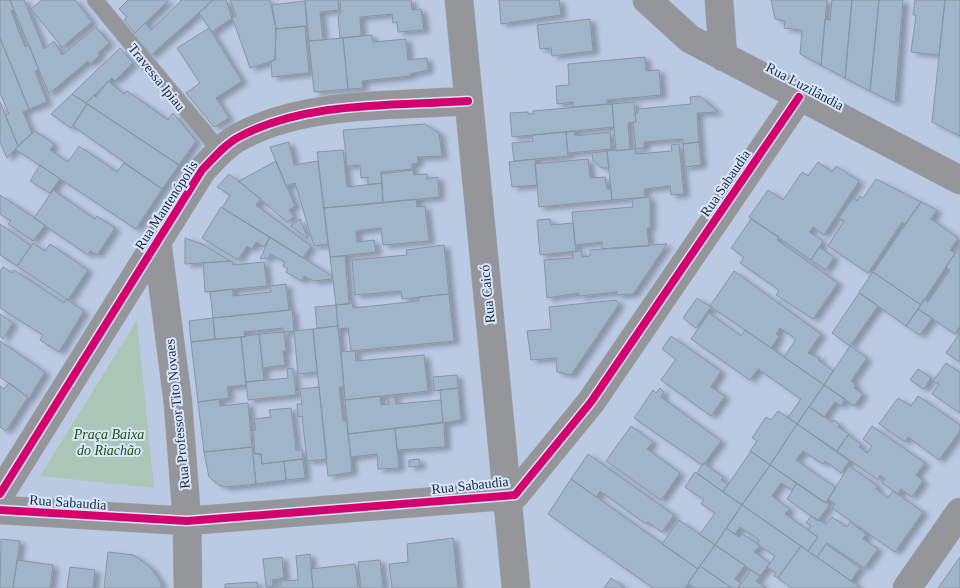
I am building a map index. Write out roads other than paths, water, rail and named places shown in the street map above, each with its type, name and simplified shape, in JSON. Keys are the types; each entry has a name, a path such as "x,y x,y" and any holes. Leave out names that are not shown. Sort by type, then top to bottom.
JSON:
{"street":[{"name":"Rua Caicó","path":"459,0 516,588"},
{"name":"Rua Luzilândia","path":"647,0 690,39 960,180"},
{"path":"719,0 723,57"},
{"name":"Rua Sabaudia","path":"0,510 187,521 515,495 590,402 799,97"},
{"name":"Rua Mantenópolis","path":"0,494 202,170 237,138 279,118 347,109 468,101"},
{"name":"Rua Professor Tito Novaes","path":"157,241 178,403 187,521 188,588"},
{"path":"907,588 960,512"}],"lane":[{"name":"Travessa Ipiau","path":"95,0 221,152"}],"park label":[{"name":"Praça Baixa do Riachão","path":"109,442"}]}
